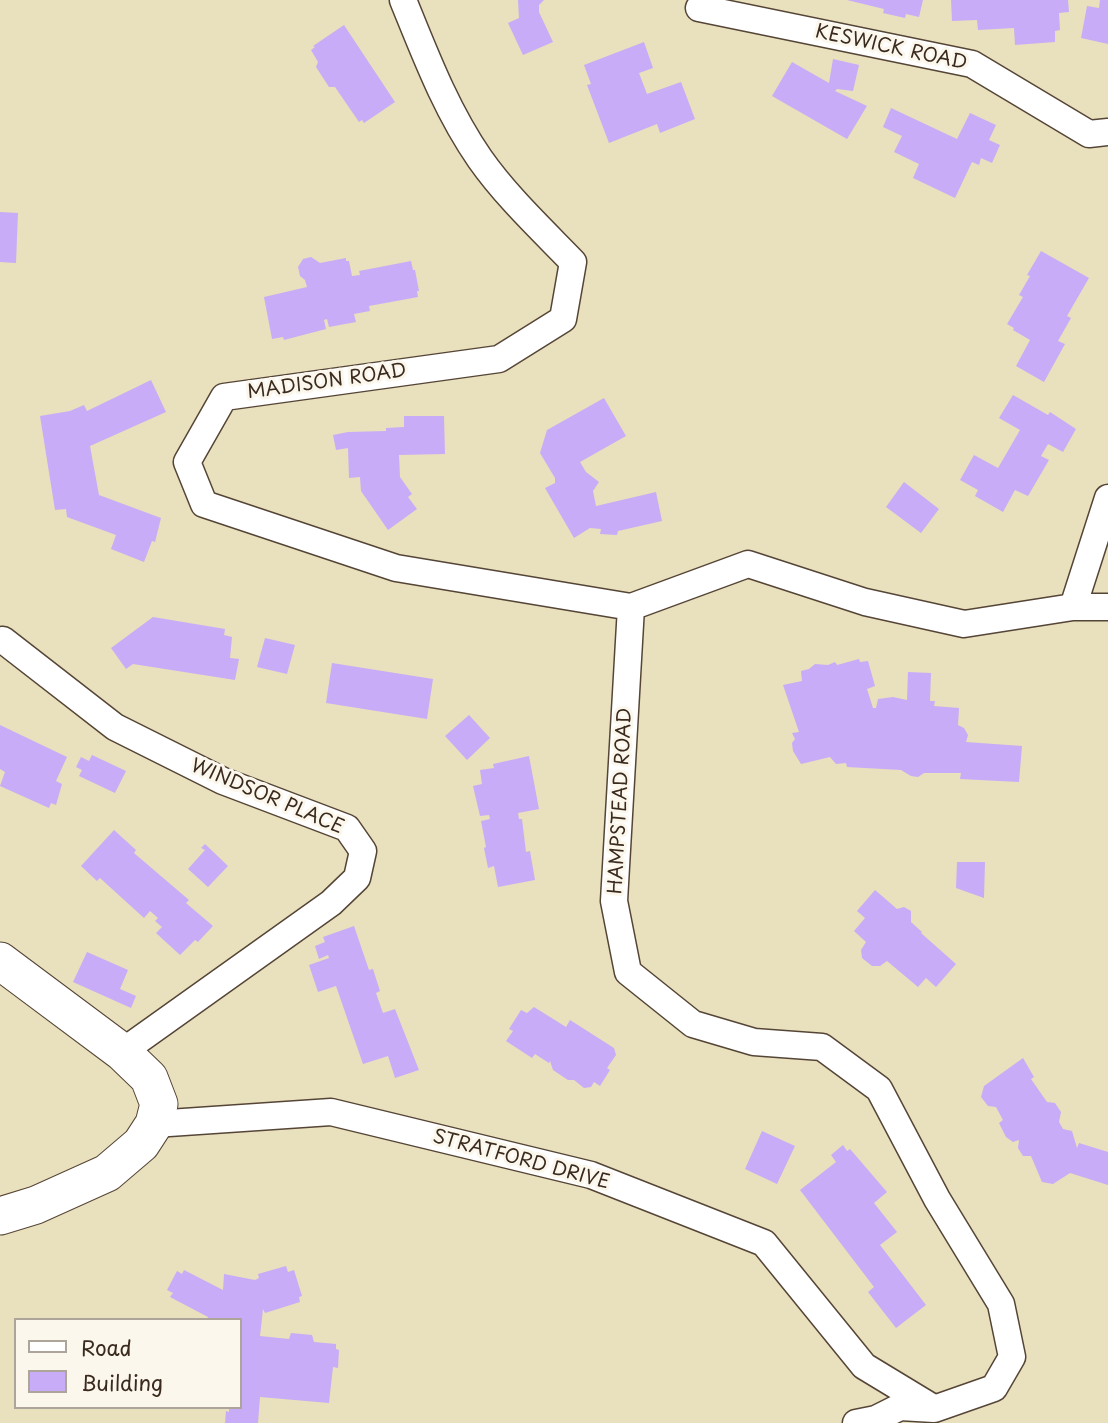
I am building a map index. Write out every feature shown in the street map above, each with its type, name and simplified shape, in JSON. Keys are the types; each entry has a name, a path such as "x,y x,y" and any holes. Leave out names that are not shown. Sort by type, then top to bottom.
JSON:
{"main road":[{"path":"0,961 122,1052 149,1078 159,1104 154,1124 141,1144 107,1173 36,1205 0,1216"}],"street":[{"name":"MADISON ROAD","path":"403,0 438,85 480,159 531,219 573,262 563,319 499,359 224,397 187,462 204,504 396,568 631,607"},
{"name":"KESWICK ROAD","path":"699,8 972,64 1089,134 1108,132"},
{"path":"1073,607 1108,498"},
{"path":"631,607 748,564 865,602 964,624 1073,607 1108,607"},
{"name":"HAMPSTEAD ROAD","path":"631,607 614,901 628,972 693,1024 754,1042 822,1047 879,1089 937,1199 1001,1304 1013,1357 994,1388 934,1409 900,1407 876,1419 856,1423"},
{"name":"WINDSOR PLACE","path":"3,640 116,727 223,781 347,828 363,851 357,878 331,903 122,1052"},
{"name":"STRATFORD DRIVE","path":"154,1124 331,1112 591,1175 765,1244 864,1366 934,1409"}],"building":[{"path":"518,0 544,0 539,5 539,12 553,42 523,55 508,23 519,18"},
{"path":"847,0 923,0 919,17 906,14 905,18 883,13 884,9"},
{"path":"951,0 1068,0 1069,12 1059,13 1060,30 1055,31 1055,42 1015,45 1014,28 978,30 977,20 952,21"},
{"path":"1100,0 1108,0 1108,44 1081,38 1087,6 1099,8"},
{"path":"344,25 395,102 364,123 362,120 359,122 335,87 329,87 316,67 318,62 311,50"},
{"path":"644,42 653,68 639,73 647,94 681,82 695,119 660,133 657,124 609,143 587,85 591,84 584,65"},
{"path":"833,59 859,65 853,91 835,91 867,106 847,139 772,96 792,62 829,83"},
{"path":"891,108 957,139 970,113 996,125 989,140 1000,145 992,163 981,158 979,165 972,162 955,198 913,178 919,164 894,152 902,136 883,127"},
{"path":"0,212 18,213 16,263 0,262"},
{"path":"1041,251 1089,278 1067,316 1071,318 1058,341 1065,344 1044,382 1016,366 1030,340 1007,324 1023,297 1019,295"},
{"path":"311,257 320,263 346,258 352,276 360,275 359,271 411,261 415,270 418,297 369,306 370,311 354,314 356,322 329,327 327,319 324,320 326,329 284,340 283,337 272,339 264,297 307,287 298,267 303,259"},
{"path":"151,380 166,412 90,446 99,495 161,518 155,542 152,541 144,562 111,549 116,535 67,517 66,509 55,510 40,416 70,411 84,405 87,411"},
{"path":"1013,395 1048,415 1050,412 1076,429 1063,452 1048,444 1041,456 1049,460 1028,496 1015,490 1003,512 975,496 978,490 960,480 974,455 998,468 1020,430 999,418"},
{"path":"604,398 626,436 580,462 586,472 599,482 593,491 596,506 656,492 662,521 618,531 617,535 600,534 601,529 590,528 574,538 545,488 555,483 555,478 540,453 547,430"},
{"path":"404,416 444,416 445,454 399,455 400,477 412,494 408,497 417,509 388,530 361,491 360,477 349,478 348,448 336,450 333,435 404,427"},
{"path":"904,482 939,509 921,533 886,507"},
{"path":"153,617 225,629 224,635 232,637 230,658 239,659 235,680 133,664 126,669 111,648"},
{"path":"265,638 295,645 287,674 257,667"},
{"path":"859,659 860,662 868,661 875,686 867,689 873,708 876,708 878,699 893,697 907,700 908,672 931,673 930,701 935,701 934,706 959,708 958,725 964,728 968,735 966,742 1022,746 1019,782 960,779 961,773 924,773 918,777 901,770 847,767 846,763 836,764 830,757 801,764 793,751 792,743 795,739 792,733 799,732 783,685 802,681 801,671 815,664 828,665 835,662 837,665"},
{"path":"332,663 433,679 427,719 326,703"},
{"path":"469,715 490,738 467,760 445,736"},
{"path":"0,725 67,757 56,781 62,784 56,805 51,803 49,808 0,786 5,772 0,769"},
{"path":"92,755 126,771 115,793 79,776 82,770 76,767 81,757 89,761"},
{"path":"529,756 539,809 518,813 519,819 522,819 526,852 530,851 535,880 498,887 494,866 488,868 484,848 481,821 490,819 489,815 480,816 473,786 482,784 480,770 494,768 493,764"},
{"path":"114,830 136,850 134,853 189,900 186,903 213,926 198,942 195,940 180,955 156,933 162,927 155,921 158,918 150,911 144,918 100,878 97,881 81,866"},
{"path":"205,844 228,866 208,887 188,869 205,850 201,848"},
{"path":"957,862 985,862 984,898 956,888"},
{"path":"875,890 897,909 904,907 911,911 911,922 956,964 936,987 926,978 918,987 887,961 880,966 872,966 862,958 861,950 866,942 854,931 865,918 857,911"},
{"path":"354,926 369,970 373,969 380,991 376,993 383,1013 395,1009 419,1070 395,1078 388,1056 363,1064 336,986 318,992 309,965 329,958 328,955 319,959 315,946 325,942 323,937"},
{"path":"87,952 128,970 120,989 136,996 131,1008 73,982"},
{"path":"534,1007 566,1027 570,1020 614,1048 616,1055 600,1086 594,1082 591,1087 584,1088 553,1070 550,1061 549,1063 535,1054 532,1058 506,1041 513,1031 509,1029 521,1010 527,1013"},
{"path":"1023,1058 1034,1077 1031,1079 1047,1102 1055,1103 1061,1112 1059,1122 1063,1129 1072,1131 1077,1148 1079,1143 1108,1152 1108,1185 1070,1173 1053,1184 1042,1182 1031,1156 1023,1156 1018,1148 1019,1140 1013,1142 1006,1137 999,1123 1003,1120 996,1107 988,1106 981,1097 984,1086"},
{"path":"762,1131 795,1146 777,1184 745,1169"},
{"path":"843,1145 847,1151 850,1149 887,1192 874,1203 897,1232 880,1245 926,1305 896,1328 868,1292 874,1287 800,1190 836,1162 831,1155"},
{"path":"286,1266 288,1272 294,1270 302,1296 299,1297 300,1302 265,1313 263,1309 260,1336 289,1339 291,1333 312,1335 314,1342 336,1344 336,1349 339,1350 338,1368 333,1367 329,1403 260,1397 258,1423 225,1423 226,1411 242,1409 242,1318 208,1318 170,1297 173,1293 167,1290 177,1271 182,1274 184,1270 223,1290 224,1274 255,1280 259,1278 258,1274"}]}
